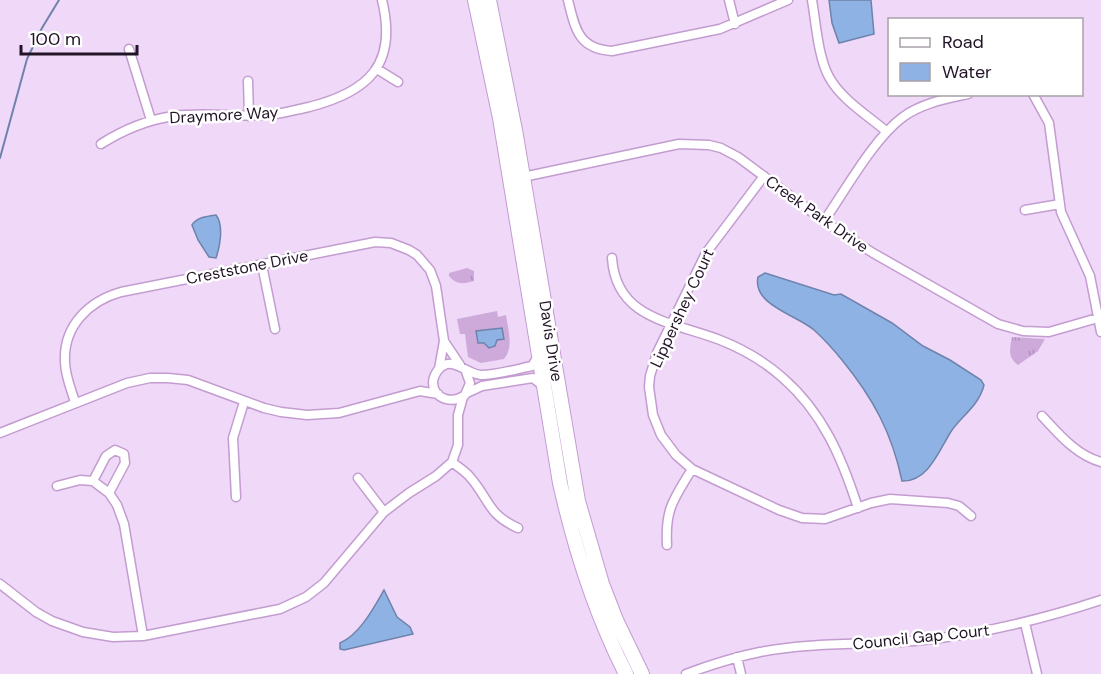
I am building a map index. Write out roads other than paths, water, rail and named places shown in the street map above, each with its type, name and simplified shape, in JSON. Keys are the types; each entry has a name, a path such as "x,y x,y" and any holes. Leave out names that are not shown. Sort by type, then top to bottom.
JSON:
{"main road":[{"name":"Davis Drive","path":"475,0 500,118 560,483 580,562 605,631 626,674"},
{"name":"Davis Drive","path":"489,0 523,177 578,501 602,584 616,620 642,674"}],"street":[{"path":"382,0 387,30 383,53 377,69 398,82"},
{"path":"568,0 579,35 588,45 612,51 720,29 788,0"},
{"path":"729,0 735,24"},
{"path":"812,0 824,63 829,76 846,97 886,131"},
{"path":"129,49 151,120"},
{"name":"Draymore Way","path":"101,144 128,129 151,120 189,114 249,116 276,114 339,98 359,87 377,69"},
{"path":"248,81 249,116"},
{"path":"824,221 886,131 903,117 918,109 960,96"},
{"path":"1034,96 1045,114 1052,134 1063,217 1090,276 1101,332"},
{"name":"Creek Park Drive","path":"523,177 686,143 709,144 738,157 824,221 873,253 998,324 1023,331 1049,332 1099,317"},
{"name":"Lippershey Court","path":"764,176 712,244 653,364 649,387 650,402 660,435 676,455 692,469 778,510 802,518 825,519 881,500 919,501 958,506 971,516"},
{"path":"1025,210 1060,204"},
{"name":"Creststone Drive","path":"75,402 65,370 66,347 74,326 85,310 93,304 121,292 375,242 399,245 417,255 430,270 444,341 439,369"},
{"path":"612,258 616,282 624,295 642,312 671,325 733,345 770,368 794,388 819,417 836,447 858,508"},
{"path":"262,265 275,329"},
{"name":"Creststone Drive","path":"444,341 462,367"},
{"path":"420,392 434,378 439,369 449,364 480,375 532,366 539,355"},
{"path":"0,584 36,612 67,628 83,633 113,637 143,636 268,612 292,604 317,589 334,574 384,512 436,476 452,462 459,445 458,415 470,378 462,367"},
{"path":"0,433 127,383 159,378 198,383 244,402 281,412 321,415 420,392 438,394"},
{"path":"434,378 438,394 458,415"},
{"path":"446,400 457,400 482,386 533,378 544,387"},
{"path":"236,497 233,438 244,402"},
{"path":"1042,416 1071,446 1101,462"},
{"path":"93,481 109,453 115,450 124,454 125,463 110,493"},
{"path":"452,462 471,478 494,513 502,521 518,528"},
{"path":"667,545 668,512 692,469"},
{"path":"358,478 384,512"},
{"path":"57,486 80,480 93,481 110,493 117,505 124,524 143,636"},
{"name":"Council Gap Court","path":"686,674 737,657 789,648 935,639 1025,623 1101,600"},
{"path":"1025,623 1037,674"},
{"path":"737,657 741,674"}],"water":[{"path":"829,0 871,0 874,34 839,43 832,23"},
{"path":"216,215 221,230 216,258 209,257 192,225 206,216"},
{"path":"765,273 834,295 841,294 892,323 923,346 981,380 984,385 982,392 952,430 933,463 920,476 902,481 887,432 863,388 839,356 814,330 777,308 762,295 758,287 758,277"},
{"path":"502,328 504,339 497,340 495,346 489,348 484,343 478,343 476,331"},
{"path":"384,590 397,617 410,627 413,634 340,649 340,643 360,627"}],"waterway":[{"path":"0,158 27,59 59,0"}]}
